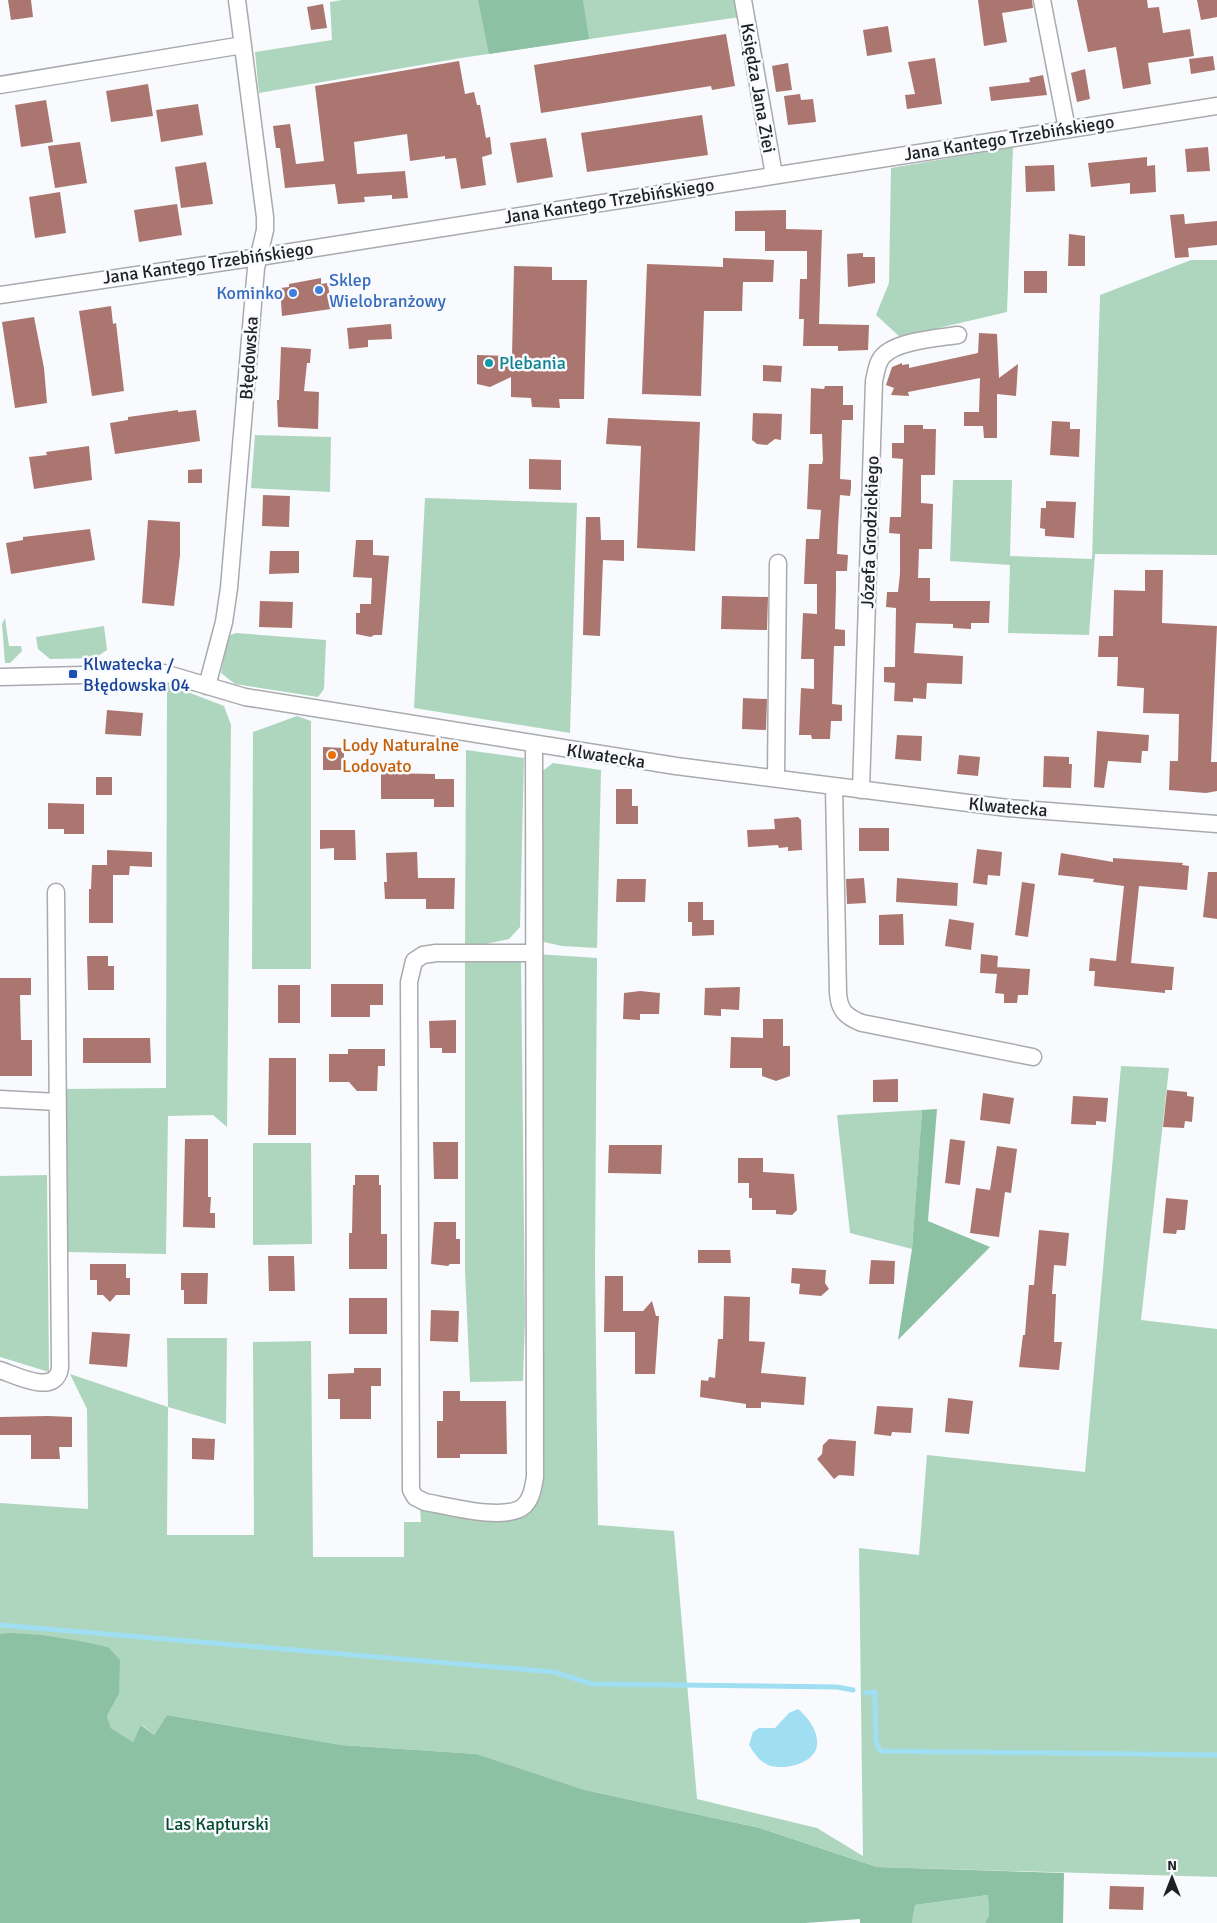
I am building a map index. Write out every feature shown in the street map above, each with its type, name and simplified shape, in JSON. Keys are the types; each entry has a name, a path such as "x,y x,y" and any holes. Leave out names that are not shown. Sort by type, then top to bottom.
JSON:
{"street":[{"name":"Błędowska","path":"207,686 224,622 229,588 253,304 259,257 265,230 265,216 237,0"},
{"name":"Księdza Jana Ziei","path":"743,0 774,175"},
{"path":"1042,0 1067,129"},
{"path":"0,85 243,46"},
{"name":"Jana Kantego Trzebińskiego","path":"0,295 259,257 1217,106"},
{"name":"Józefa Grodzickiego","path":"861,790 876,368 881,357 898,346 958,334"},
{"path":"776,778 778,563"},
{"name":"Klwatecka","path":"0,677 151,672 179,676 245,697 534,745 834,787 1008,808 1217,824"},
{"path":"533,953 436,953 422,955 414,961 409,982 411,1490 415,1497 425,1502 494,1513 508,1513 524,1506 530,1498 535,1477 534,745"},
{"path":"834,787 838,993 839,1005 844,1014 862,1022 1033,1057"},
{"path":"0,1370 41,1383 49,1382 59,1374 56,892"},
{"path":"0,1099 57,1102"}],"green space":[{"path":"342,0 737,0 740,17 461,58 259,93 255,52 332,40 330,2"},
{"path":"478,0 583,0 589,39 489,54"},
{"path":"1013,147 1007,312 900,337 876,315 889,283 891,168"},
{"path":"1191,260 1217,260 1217,555 1095,554 1089,635 1008,633 1010,565 950,561 953,480 1012,480 1010,556 1092,559 1100,295"},
{"path":"255,435 331,437 330,492 251,488"},
{"path":"425,498 577,503 570,733 414,708"},
{"path":"5,618 9,646 21,646 22,651 10,663 5,663 2,624"},
{"path":"104,626 107,650 95,658 50,659 38,649 36,637"},
{"path":"236,633 326,640 324,689 318,697 235,684 221,673 228,636"},
{"path":"167,684 224,706 231,725 227,1127 213,1115 168,1116 166,1254 66,1252 62,1089 166,1088"},
{"path":"297,716 311,721 311,969 252,969 253,732"},
{"path":"466,750 524,758 520,927 509,939 477,946 465,945"},
{"path":"553,763 601,770 597,948 562,946 544,942 535,932 540,773"},
{"path":"536,954 597,958 595,1266 598,1525 674,1531 697,1799 817,1828 863,1856 859,1548 919,1555 927,1455 1085,1472 1121,1066 1169,1068 1141,1320 1217,1329 1217,1877 877,1867 760,1828 585,1790 477,1754 342,1745 167,1715 154,1735 142,1725 133,1742 111,1728 107,1716 119,1694 108,1647 44,1635 0,1634 0,1503 88,1509 87,1409 70,1374 168,1407 167,1535 254,1535 253,1342 311,1341 313,1557 404,1557 404,1522 421,1522 420,1509 442,1510 535,1503 541,1492 535,1365"},
{"path":"521,958 525,1318 523,1381 470,1382 465,1270 465,961"},
{"path":"937,1109 928,1221 990,1247 898,1340 912,1249 922,1110"},
{"path":"922,1110 912,1249 850,1233 837,1115"},
{"path":"253,1143 311,1143 312,1244 253,1245"},
{"path":"47,1175 49,1372 0,1357 0,1176"},
{"path":"167,1338 227,1338 226,1424 168,1407"},
{"name":"Las Kapturski","path":"0,1634 44,1635 108,1647 120,1660 119,1694 107,1716 111,1728 133,1742 141,1725 154,1735 167,1715 342,1745 477,1754 585,1790 760,1828 877,1867 1064,1873 1063,1923 985,1923 989,1915 988,1895 915,1905 912,1923 860,1923 860,1919 805,1923 0,1923"},
{"path":"988,1895 989,1915 985,1923 912,1923 915,1905"}],"water":[{"path":"798,1709 808,1720 816,1735 817,1745 815,1752 805,1761 790,1766 774,1767 768,1765 757,1756 749,1745 753,1732 759,1728 775,1728 789,1713"}],"building":[{"path":"8,0 31,0 33,17 11,20"},
{"path":"978,0 1032,0 1033,8 1002,13 1007,42 984,46"},
{"path":"1077,0 1147,0 1148,8 1159,7 1163,33 1190,29 1194,56 1148,63 1151,84 1123,89 1116,47 1088,52"},
{"path":"1197,0 1217,0 1217,17 1201,20"},
{"path":"323,4 327,28 311,30 307,7"},
{"path":"888,26 892,52 867,56 863,30"},
{"path":"726,34 735,86 712,90 711,86 541,113 534,65"},
{"path":"1213,56 1215,70 1191,74 1189,59"},
{"path":"935,58 942,104 907,109 905,95 915,94 908,62"},
{"path":"459,61 465,94 474,92 477,105 480,105 486,138 490,137 492,154 482,157 486,185 461,189 456,158 445,159 445,156 410,161 407,134 354,142 357,174 405,171 408,198 392,199 392,195 364,197 365,202 338,204 335,184 285,188 280,148 276,148 273,126 290,124 296,164 324,161 315,86"},
{"path":"788,63 792,90 776,92 772,66"},
{"path":"1085,69 1090,99 1077,102 1071,73"},
{"path":"1043,75 1047,95 991,101 989,87 1030,82 1029,78"},
{"path":"148,84 153,116 111,122 106,91"},
{"path":"800,94 801,100 813,99 816,122 788,125 784,96"},
{"path":"46,100 53,142 21,147 15,105"},
{"path":"198,104 203,135 161,142 156,110"},
{"path":"702,115 708,155 587,172 581,133"},
{"path":"546,138 553,177 517,183 510,143"},
{"path":"80,142 87,183 55,188 48,146"},
{"path":"1208,147 1210,171 1187,172 1185,149"},
{"path":"1147,157 1147,166 1155,165 1156,192 1130,194 1130,183 1091,187 1088,163"},
{"path":"206,162 213,204 181,208 175,167"},
{"path":"1054,165 1055,191 1026,192 1025,166"},
{"path":"60,192 66,233 35,238 29,197"},
{"path":"177,204 182,235 139,242 134,210"},
{"path":"786,210 786,229 822,230 819,324 869,325 868,350 838,351 838,346 803,346 804,319 799,319 800,279 807,279 807,251 765,251 765,231 735,231 735,211"},
{"path":"1184,214 1185,224 1217,221 1217,245 1188,248 1189,257 1175,258 1170,215"},
{"path":"1069,234 1085,236 1085,266 1068,266"},
{"path":"863,253 863,257 875,257 875,283 848,287 847,254"},
{"path":"723,258 774,260 773,282 743,282 742,311 704,311 701,396 642,394 647,264 723,267"},
{"path":"514,266 552,267 552,280 587,280 584,399 559,399 560,408 532,407 531,398 511,397 511,377 490,387 477,384 477,355 512,356"},
{"path":"1024,271 1047,271 1047,293 1024,293"},
{"path":"321,278 321,284 328,283 331,309 282,316 280,288 289,287 289,284"},
{"path":"111,306 113,324 116,323 124,391 92,396 79,311"},
{"path":"34,317 44,368 47,403 15,408 2,322"},
{"path":"391,324 392,339 368,340 368,347 349,349 347,328"},
{"path":"979,333 997,334 999,378 1018,364 1016,396 997,394 997,438 984,438 983,426 964,426 964,412 979,412 980,378 908,392 909,396 891,395 894,388 886,385 892,367 902,363 902,365 909,364 909,368 978,353"},
{"path":"281,347 311,349 310,363 307,363 304,391 319,392 318,429 278,427 277,400 279,400"},
{"path":"763,365 782,366 781,382 763,381"},
{"path":"825,386 843,386 843,405 853,405 853,420 842,420 840,479 851,480 851,488 850,496 840,495 838,527 837,554 848,555 847,571 836,571 835,629 845,630 845,646 834,646 832,704 842,705 842,721 831,721 830,739 812,739 811,735 799,735 801,688 814,689 814,659 801,659 803,613 817,614 817,584 804,584 806,539 819,539 821,510 807,509 809,464 822,464 823,460 822,434 810,434 811,388 824,389"},
{"path":"178,410 178,412 196,410 200,441 115,454 110,423 128,420 128,417"},
{"path":"753,413 782,414 781,440 775,439 767,445 757,444 752,440"},
{"path":"608,418 700,422 695,551 637,548 641,446 606,444"},
{"path":"1052,421 1070,422 1070,429 1080,429 1079,457 1050,455"},
{"path":"904,425 923,425 923,429 936,429 935,475 921,475 921,503 933,504 932,549 919,549 918,578 930,578 930,601 990,601 989,623 971,623 971,629 953,628 953,624 916,623 914,653 963,656 962,684 927,683 926,699 913,698 913,702 894,701 895,683 884,682 884,667 895,667 896,608 886,607 887,592 898,592 900,574 900,534 889,533 890,517 901,517 903,459 892,458 892,443 904,443"},
{"path":"89,446 92,480 34,489 29,457 47,455 46,452"},
{"path":"529,459 561,460 561,490 529,489"},
{"path":"202,469 202,483 188,483 188,470"},
{"path":"263,495 290,496 289,527 262,526"},
{"path":"1046,501 1076,502 1074,538 1045,536 1045,529 1040,528 1041,508 1046,508"},
{"path":"586,517 600,517 601,540 624,540 624,561 603,560 600,636 583,635"},
{"path":"148,520 180,522 180,555 174,606 142,603"},
{"path":"90,529 95,560 11,574 6,543 23,540 23,537"},
{"path":"356,540 373,540 373,555 389,556 382,635 371,637 356,634 356,613 360,613 360,604 371,604 372,578 353,577"},
{"path":"270,551 299,551 299,573 269,574"},
{"path":"1145,570 1163,570 1162,623 1217,626 1211,762 1217,762 1217,791 1206,793 1169,790 1170,761 1178,761 1179,714 1143,713 1144,688 1117,686 1118,657 1098,657 1099,636 1113,636 1114,590 1145,591"},
{"path":"722,596 768,597 767,630 721,629"},
{"path":"260,601 293,602 292,628 259,627"},
{"path":"743,698 767,699 766,730 742,729"},
{"path":"107,710 143,713 141,736 105,734"},
{"path":"1097,731 1149,735 1148,751 1142,751 1141,763 1108,761 1104,788 1094,787"},
{"path":"897,735 922,736 921,761 895,759"},
{"path":"323,747 344,748 344,770 323,770"},
{"path":"959,755 980,757 978,776 957,774"},
{"path":"1044,756 1069,757 1069,764 1072,764 1071,788 1043,787"},
{"path":"381,773 435,774 435,779 454,779 454,807 434,807 434,799 381,799"},
{"path":"96,777 112,777 112,795 96,795"},
{"path":"616,789 632,789 632,806 638,806 638,824 616,824"},
{"path":"48,803 84,804 84,834 64,834 64,829 48,829"},
{"path":"798,817 801,820 802,850 788,851 788,847 779,848 778,845 748,847 747,830 775,829 774,819"},
{"path":"859,828 889,828 889,851 859,851"},
{"path":"320,830 355,830 356,860 334,860 334,848 320,849"},
{"path":"977,849 1002,852 1000,876 988,875 987,885 973,883"},
{"path":"107,850 152,852 152,867 130,866 129,875 113,875 113,923 89,923 89,889 91,889 92,865 107,865"},
{"path":"417,852 418,878 455,878 454,909 426,909 426,899 385,899 384,882 387,882 386,853"},
{"path":"1061,853 1113,862 1113,858 1183,863 1182,865 1189,866 1187,890 1139,886 1131,963 1174,967 1172,990 1165,990 1165,993 1094,986 1095,971 1089,971 1090,958 1116,961 1124,886 1093,882 1094,879 1058,875"},
{"path":"1208,872 1217,872 1217,919 1203,917"},
{"path":"864,878 866,903 847,904 846,879"},
{"path":"897,878 958,883 957,906 896,902"},
{"path":"617,879 646,879 645,902 616,902"},
{"path":"1022,882 1035,884 1028,937 1015,935"},
{"path":"688,902 703,902 703,920 714,920 714,935 692,936 692,922 688,922"},
{"path":"903,914 904,945 879,945 879,915"},
{"path":"949,919 974,923 971,950 945,946"},
{"path":"981,954 998,956 997,967 1030,969 1028,995 1018,995 1017,1003 1004,1003 1004,994 995,993 997,974 980,973"},
{"path":"87,956 108,956 108,966 114,966 114,990 88,990"},
{"path":"0,978 31,978 31,995 20,995 21,1040 32,1040 32,1076 0,1076"},
{"path":"331,984 383,984 383,1005 370,1005 370,1017 331,1017"},
{"path":"278,985 300,985 300,1023 278,1023"},
{"path":"740,987 739,1010 721,1009 721,1016 704,1015 705,988"},
{"path":"640,991 660,993 659,1014 640,1014 640,1020 623,1019 624,993"},
{"path":"763,1019 783,1019 783,1046 790,1046 790,1076 776,1081 762,1076 762,1068 730,1068 731,1037 763,1038"},
{"path":"456,1020 456,1053 442,1053 442,1048 430,1048 429,1021"},
{"path":"83,1038 150,1038 151,1063 83,1063"},
{"path":"348,1049 385,1049 385,1066 378,1066 377,1091 357,1091 349,1082 329,1082 329,1054 348,1054"},
{"path":"269,1058 296,1058 296,1135 268,1135"},
{"path":"898,1079 898,1102 873,1102 873,1080"},
{"path":"1167,1090 1187,1092 1187,1096 1194,1097 1192,1122 1185,1121 1184,1128 1163,1127"},
{"path":"983,1093 1014,1098 1010,1124 980,1120"},
{"path":"1073,1096 1108,1098 1106,1122 1096,1121 1096,1125 1071,1124"},
{"path":"185,1139 208,1139 208,1197 211,1197 210,1213 215,1213 215,1228 183,1227"},
{"path":"950,1139 965,1141 960,1185 945,1183"},
{"path":"433,1142 458,1142 458,1179 434,1179"},
{"path":"609,1145 662,1145 661,1174 608,1173"},
{"path":"997,1146 1017,1149 1011,1193 1005,1192 999,1237 970,1233 976,1188 990,1190"},
{"path":"738,1158 763,1158 763,1172 794,1174 797,1210 792,1215 776,1214 776,1210 752,1210 752,1198 749,1198 749,1183 738,1183"},
{"path":"355,1175 379,1175 379,1185 381,1185 381,1234 387,1234 387,1269 349,1269 349,1233 352,1233"},
{"path":"1166,1198 1188,1200 1185,1230 1177,1230 1176,1234 1163,1233"},
{"path":"434,1222 456,1222 456,1239 460,1239 460,1264 450,1264 448,1266 431,1264"},
{"path":"1039,1230 1069,1233 1066,1266 1054,1265 1052,1294 1056,1294 1054,1342 1062,1342 1059,1370 1019,1367 1023,1335 1025,1335 1029,1285 1034,1285"},
{"path":"698,1250 730,1250 731,1263 698,1263"},
{"path":"268,1256 294,1256 295,1291 269,1291"},
{"path":"871,1260 895,1261 894,1284 869,1284"},
{"path":"90,1264 126,1264 126,1278 130,1278 130,1295 116,1295 110,1302 103,1295 97,1295 97,1280 90,1280"},
{"path":"792,1268 826,1270 825,1283 829,1289 821,1296 799,1294 800,1284 791,1283"},
{"path":"181,1273 208,1273 207,1304 184,1304 184,1290 181,1290"},
{"path":"605,1276 623,1276 623,1311 643,1311 652,1301 656,1316 659,1316 655,1374 635,1374 635,1332 604,1332"},
{"path":"724,1296 750,1297 749,1341 765,1342 761,1373 806,1377 804,1405 761,1402 761,1408 746,1408 746,1404 700,1397 701,1380 708,1381 709,1377 715,1378 718,1339 723,1339"},
{"path":"349,1298 387,1298 387,1334 349,1334"},
{"path":"431,1310 459,1311 458,1342 430,1341"},
{"path":"92,1332 130,1334 127,1367 89,1364"},
{"path":"354,1368 381,1368 381,1386 371,1386 371,1419 340,1419 340,1399 328,1399 328,1374 354,1373"},
{"path":"443,1391 460,1391 460,1401 506,1401 507,1454 460,1454 460,1458 437,1458 437,1421 443,1421"},
{"path":"948,1398 973,1401 969,1434 945,1432"},
{"path":"877,1406 913,1408 911,1433 892,1432 891,1436 874,1434"},
{"path":"0,1417 72,1417 72,1447 59,1447 60,1459 31,1459 31,1435 0,1435"},
{"path":"192,1438 215,1439 214,1460 192,1459"},
{"path":"829,1439 856,1441 854,1476 839,1475 834,1479 817,1459 822,1454 823,1445"},
{"path":"1110,1886 1144,1887 1143,1910 1109,1909"}],"waterway":[{"path":"0,1625 554,1672 592,1684 837,1687 853,1690"},
{"path":"865,1693 875,1692 876,1741 880,1751 1217,1755"}],"place":[{"name":"Sklep Wielobranżowy","path":"319,290"},
{"name":"Kominko","path":"293,293"},
{"name":"Plebania","path":"489,363"},
{"name":"Klwatecka / Błędowska 04","path":"73,674"},
{"name":"Lody Naturalne Lodovato","path":"332,755"}]}
